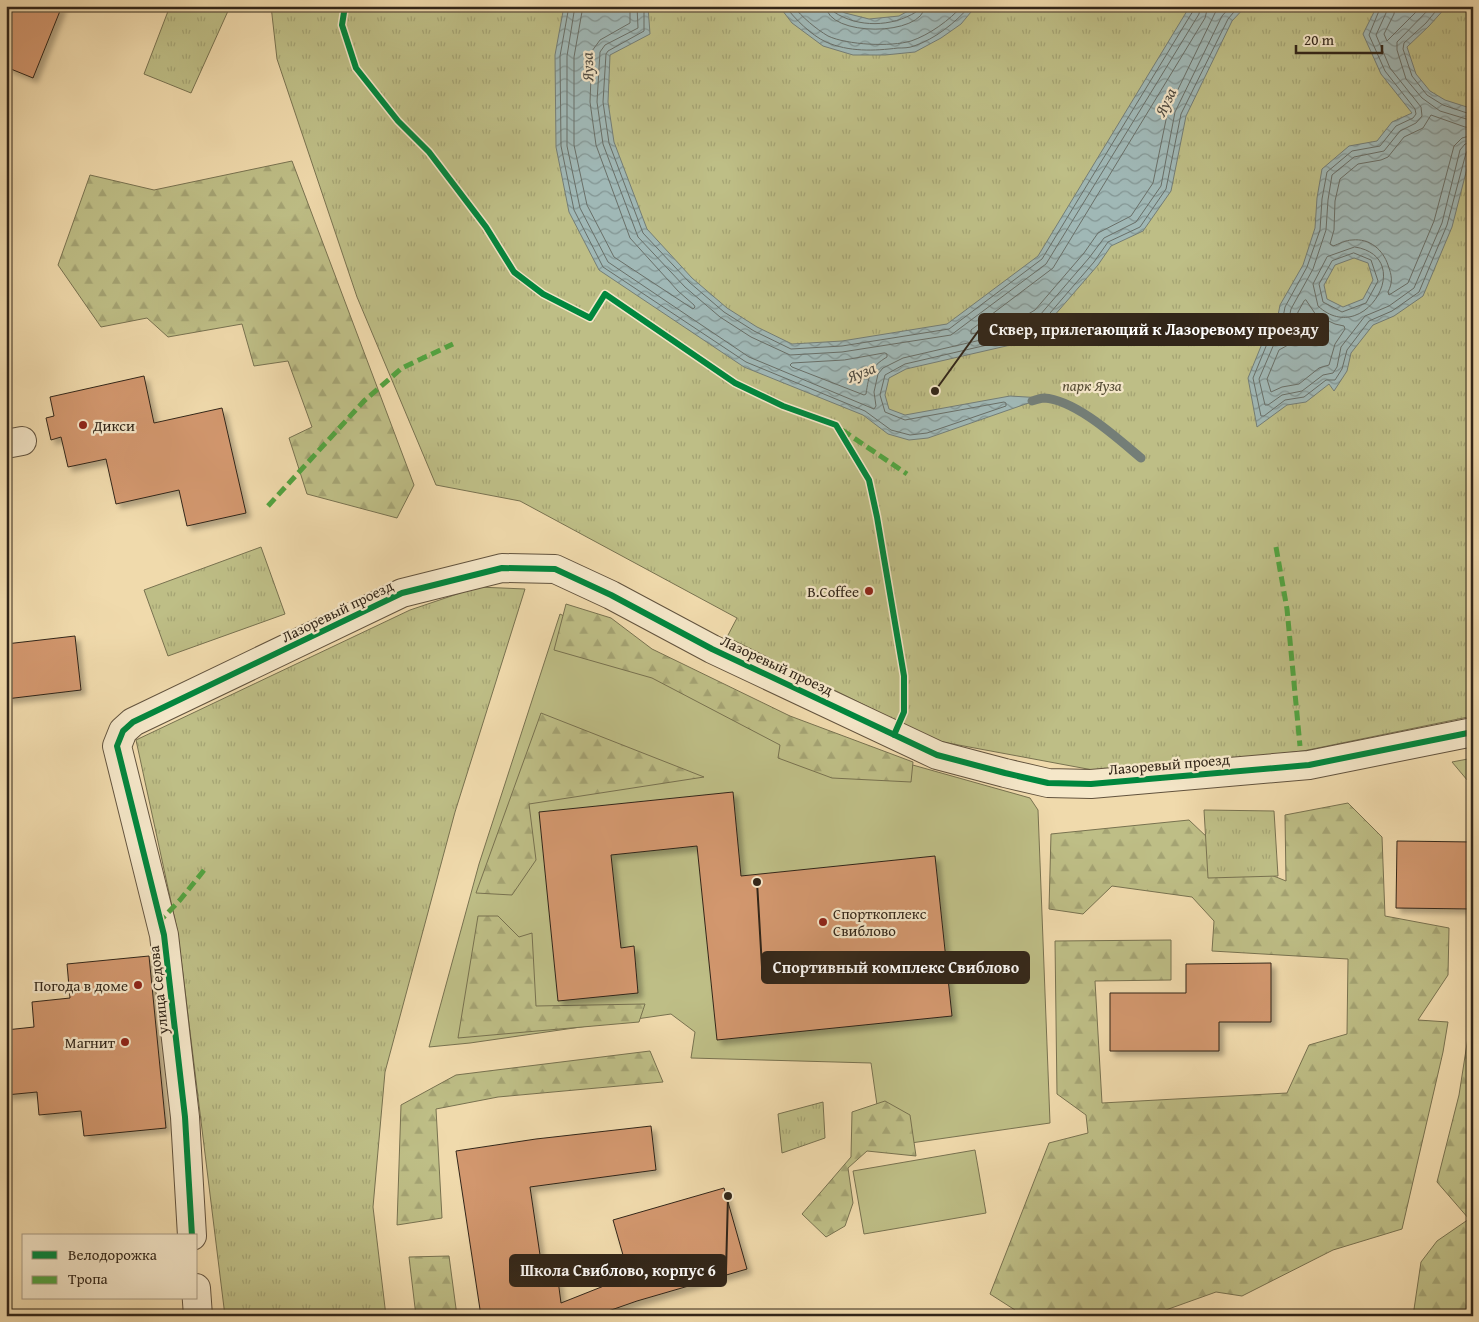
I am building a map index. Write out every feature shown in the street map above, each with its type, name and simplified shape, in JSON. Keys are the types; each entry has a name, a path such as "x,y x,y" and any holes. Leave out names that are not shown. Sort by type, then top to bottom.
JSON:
{"street":[{"name":"Лазоревый проезд","path":"118,746 123,731 133,722 402,593 502,568 555,569 611,595 712,648 937,755 1048,783 1091,784 1309,765 1473,732"},
{"name":"улица Седова","path":"118,746 164,936 185,1117 192,1234"},
{"path":"197,1300 198,1316"}],"green space":[{"path":"170,6 215,6 228,11 191,93 144,74"},
{"name":"парк Яуза","path":"271,6 1473,6 1473,716 1303,751 1109,773 937,741 727,637 737,618 520,501 436,485 357,297 277,59"},
{"path":"292,161 414,485 397,518 307,494 289,438 312,427 288,361 254,366 242,324 168,337 147,318 101,327 58,265 90,175 154,190"},
{"path":"261,547 285,614 168,656 144,590"},
{"path":"478,587 525,589 455,812 385,1072 373,1207 386,1316 225,1316 178,934 136,740 410,610"},
{"path":"566,604 611,618 652,649 790,716 913,762 911,782 832,778 778,758 780,745 652,678 554,650"},
{"path":"560,614 799,733 1030,798 1038,810 1050,1123 883,1147 871,1063 691,1058 695,1032 671,1014 470,1043 429,1047 479,864"},
{"path":"541,713 704,777 529,804 536,860 512,895 476,893"},
{"path":"1473,758 1473,787 1452,762"},
{"path":"1348,803 1382,837 1385,916 1449,928 1448,975 1418,1020 1448,1022 1443,1052 1402,1229 1333,1250 1242,1296 1216,1292 1149,1316 1018,1316 1015,1310 990,1294 1049,1143 1088,1133 1086,1115 1057,1094 1055,941 1171,940 1171,980 1095,981 1102,1103 1287,1093 1309,1045 1347,1034 1348,959 1212,951 1214,921 1192,897 1112,886 1083,914 1049,909 1051,834 1189,820 1229,858 1286,881 1285,815"},
{"path":"1204,810 1274,811 1278,876 1208,878"},
{"path":"478,916 498,916 519,937 532,933 536,1006 645,1004 639,1022 458,1038"},
{"path":"1473,1005 1473,1316 1413,1316 1421,1262 1437,1241 1469,1219 1437,1182 1459,1095"},
{"path":"650,1051 663,1082 498,1097 436,1109 442,1218 397,1225 401,1105 456,1075"},
{"path":"885,1101 910,1115 916,1156 867,1151 848,1168 853,1203 845,1226 826,1237 802,1214 851,1157 852,1112"},
{"path":"823,1102 825,1138 782,1153 778,1114"},
{"path":"975,1150 986,1213 864,1234 853,1171"},
{"path":"449,1256 457,1316 416,1316 409,1257"}],"water":[{"name":"Яуза","path":"564,6 648,6 650,34 610,55 608,102 614,142 647,229 692,278 727,308 757,327 792,344 842,341 947,324 1038,256 1190,6 1246,6 1232,21 1186,116 1171,191 1143,231 1111,246 1098,265 1047,324 1015,344 906,369 889,378 885,395 889,409 905,415 1010,396 1043,398 928,438 909,440 888,434 863,415 744,367 599,270 569,212 556,147 555,55"},
{"path":"779,6 833,6 845,13 869,19 899,16 917,6 976,6 961,24 941,38 915,52 885,55 853,55 823,46 792,23"},
{"path":"1377,6 1447,6 1407,47 1416,74 1430,91 1445,100 1470,108 1473,112 1473,145 1452,227 1423,296 1394,316 1373,325 1351,353 1347,371 1334,391 1329,384 1306,402 1287,405 1257,427 1248,378 1266,334 1275,331 1280,305 1303,265 1315,228 1317,198 1322,169 1349,146 1377,141 1392,122 1412,113 1381,74 1363,34","holes":["1354,258 1368,263 1373,280 1363,299 1343,307 1327,299 1324,285 1335,265"]}],"building":[{"path":"6,6 62,6 33,78 6,67"},
{"path":"144,376 154,423 222,408 246,513 187,526 179,490 116,504 106,459 68,467 61,437 51,440 46,418 54,416 50,397"},
{"path":"75,636 81,690 6,699 6,644"},
{"name":"Спорткоплекс Свиблово","path":"733,792 741,876 935,856 952,1016 717,1040 697,846 611,855 621,948 634,946 638,993 558,1001 539,812"},
{"path":"1397,841 1473,842 1473,909 1396,908"},
{"path":"149,956 166,1128 84,1136 81,1111 39,1115 37,1092 6,1095 6,1030 34,1027 32,1002 70,998 67,964"},
{"path":"1271,963 1271,1022 1219,1022 1219,1051 1110,1051 1110,993 1186,993 1186,964"},
{"path":"651,1126 656,1170 530,1187 544,1282 558,1280 561,1303 629,1276 613,1220 724,1188 747,1269 637,1301 594,1316 481,1316 456,1151 536,1139"}],"waterway":[{"path":"1032,401 1044,398 1069,405 1096,421 1141,458"}],"marked path":[{"path":"268,506 364,401 402,368 453,344"},
{"path":"842,430 907,474"},
{"path":"1276,547 1287,609 1300,746"},
{"path":"158,923 205,869"}],"cycle path":[{"path":"345,6 342,25 356,68 398,121 429,152 486,227 514,272 543,294 590,318 605,294 735,383 783,406 836,425 869,480 877,517 904,676 904,712 894,735"},
{"path":"192,1234 185,1117 164,935 117,746 123,731 133,722 402,593 502,568 555,569 611,595 712,649 937,755 1048,783 1091,784 1309,765 1473,732"}],"place":[{"name":"Сквер, прилегающий к Лазоревому проезду","path":"935,391"},
{"name":"Дикси","path":"83,425"},
{"name":"B.Coffee","path":"869,591"},
{"name":"Спортивный комплекс Свиблово","path":"757,882"},
{"name":"Спорткоплекс Свиблово","path":"823,922"},
{"name":"Погода в доме","path":"138,985"},
{"name":"Магнит","path":"125,1042"},
{"name":"Школа Свиблово, корпус 6","path":"728,1196"}]}
